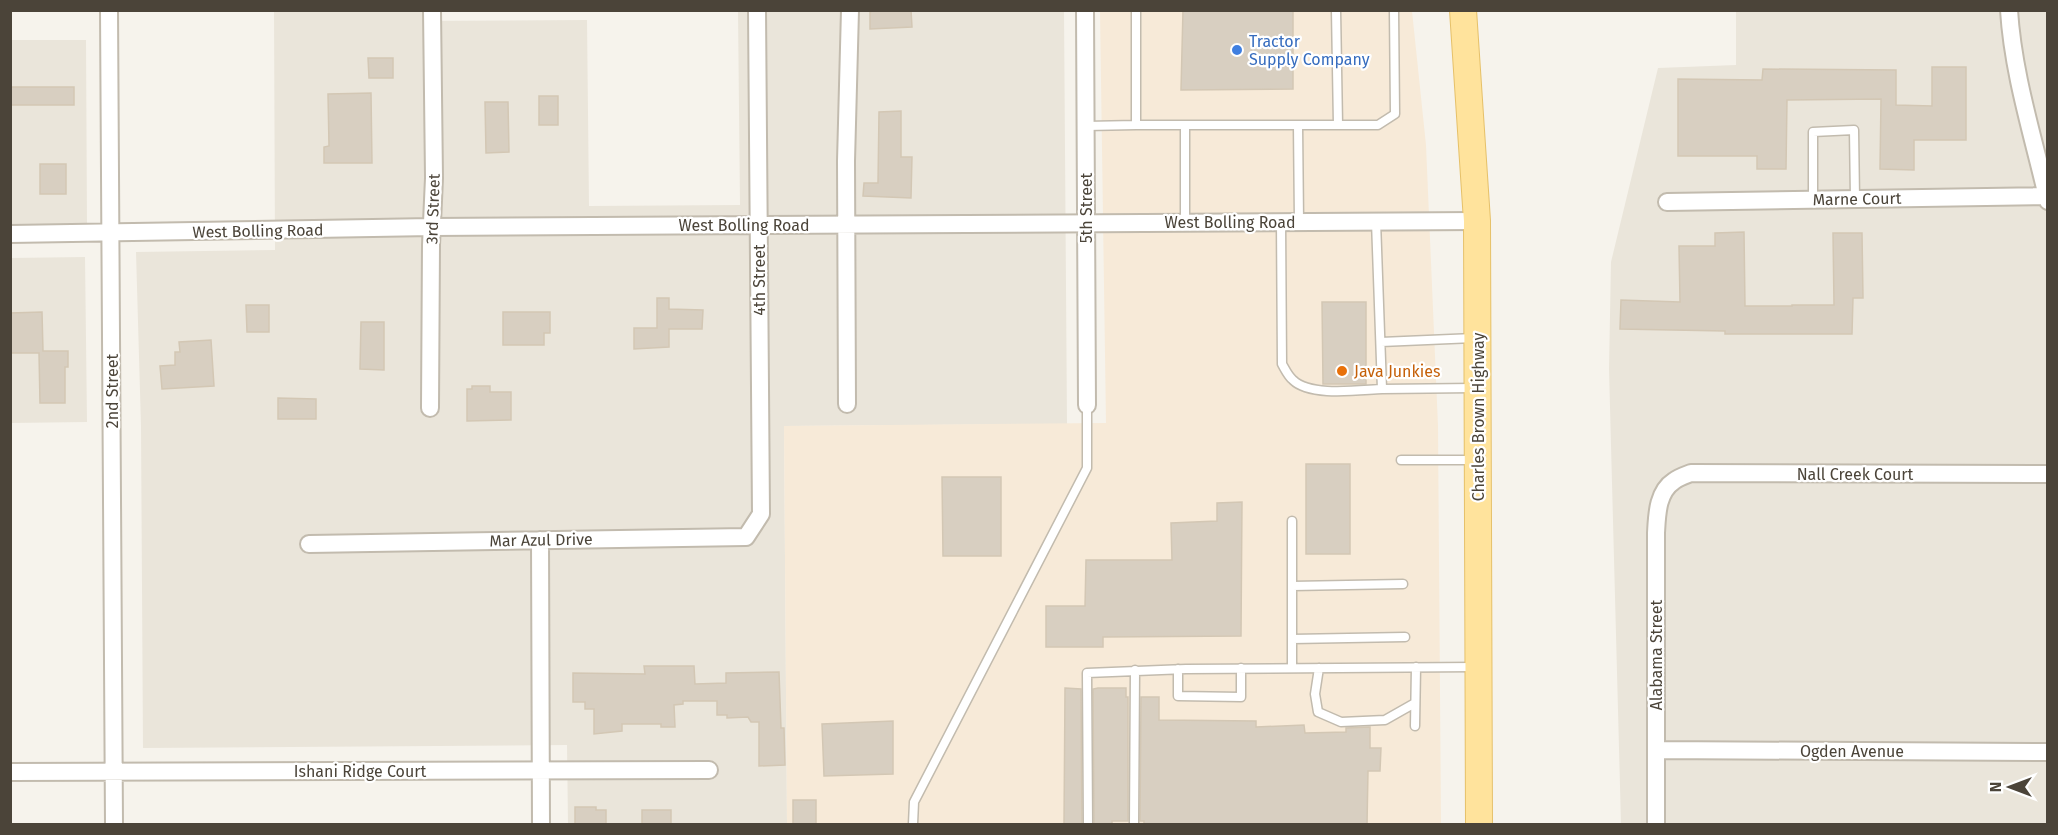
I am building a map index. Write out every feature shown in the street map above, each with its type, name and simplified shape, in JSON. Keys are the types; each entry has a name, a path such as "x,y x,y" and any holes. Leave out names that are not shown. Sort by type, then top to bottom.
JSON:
{"main road":[{"name":"Charles Brown Highway","path":"1463,10 1477,221 1479,825"}],"street":[{"name":"2nd Street","path":"109,10 114,825"},
{"name":"3rd Street","path":"430,408 434,178 432,10"},
{"name":"4th Street","path":"757,10 761,514"},
{"path":"847,404 846,161 850,10"},
{"name":"5th Street","path":"1085,10 1087,405"},
{"path":"2009,10 2022,90 2047,199"},
{"name":"Marne Court","path":"1667,202 2047,199"},
{"name":"West Bolling Road","path":"10,234 432,227 1477,221"},
{"name":"Nall Creek Court","path":"1667,487 1673,481 1691,473 2048,474"},
{"name":"Alabama Street","path":"1656,825 1656,533 1658,506 1667,487"},
{"name":"Mar Azul Drive","path":"309,544 746,537 761,514"},
{"path":"540,540 541,825"},
{"name":"Ogden Avenue","path":"1656,750 2048,752"},
{"name":"Ishani Ridge Court","path":"10,772 709,770"}],"lane":[{"path":"1136,10 1136,125"},
{"path":"1336,10 1338,125"},
{"path":"1086,126 1378,125 1395,114 1394,10"},
{"path":"1185,125 1185,223"},
{"path":"1298,125 1299,222"},
{"path":"1814,200 1813,132 1854,130 1855,199"},
{"path":"1376,221 1382,389"},
{"path":"1281,222 1282,364 1292,380 1309,388 1320,390 1478,388"},
{"path":"1381,342 1478,338"},
{"path":"913,825 914,802 1087,468 1087,405"},
{"path":"1401,460 1478,460"},
{"path":"1292,521 1292,668"},
{"path":"1292,586 1403,584"},
{"path":"1292,639 1405,637"},
{"path":"1088,825 1087,673 1241,668 1479,667"},
{"path":"1178,669 1178,696 1241,696 1241,668"},
{"path":"1319,668 1315,694 1318,712 1341,722 1385,720 1415,703"},
{"path":"1415,726 1416,668"},
{"path":"1134,825 1135,670"}],"shaded area":[{"path":"274,11 423,11 424,21 587,20 589,206 740,205 738,11 1064,11 1067,424 784,426 787,824 568,824 567,745 143,748 141,426 136,252 275,250"},
{"path":"1100,11 1412,11 1426,145 1438,426 1441,824 787,824 784,426 1106,423"},
{"path":"1736,11 2047,11 2047,824 1621,824 1609,369 1611,262 1658,68 1736,65"},
{"path":"10,40 86,40 87,226 11,226"},
{"path":"85,257 87,422 11,423 10,258"}],"building":[{"path":"911,10 912,27 870,29 870,12"},
{"name":"Tractor Supply Company","path":"1183,10 1293,10 1293,89 1181,90"},
{"path":"368,58 393,58 393,78 369,78"},
{"path":"1932,67 1966,67 1966,140 1914,140 1914,170 1880,169 1881,99 1787,100 1786,169 1757,169 1757,156 1678,156 1678,79 1762,80 1763,69 1896,70 1896,105 1932,106"},
{"path":"10,87 74,87 74,105 10,105"},
{"path":"371,93 372,163 324,163 324,147 329,146 328,94"},
{"path":"539,96 558,96 558,125 539,125"},
{"path":"485,102 508,102 509,152 486,153"},
{"path":"901,111 901,157 912,157 911,198 863,196 864,183 878,183 879,112"},
{"path":"40,164 66,164 66,194 40,194"},
{"path":"1744,232 1745,306 1834,305 1833,233 1862,233 1863,298 1853,298 1852,334 1725,334 1725,331 1620,329 1621,300 1680,302 1679,246 1715,246 1715,233"},
{"path":"657,298 669,298 669,309 703,310 702,329 669,329 669,347 634,349 634,328 657,328"},
{"path":"1322,302 1366,302 1366,384 1323,384"},
{"path":"246,305 269,305 269,332 247,332"},
{"path":"42,312 43,351 68,351 68,367 65,367 65,403 40,403 39,353 10,353 10,313"},
{"path":"503,312 550,312 550,333 544,333 544,345 503,345"},
{"path":"361,322 384,322 384,370 360,369"},
{"path":"211,340 214,386 162,389 160,366 175,365 175,352 180,352 179,342"},
{"path":"472,386 490,386 490,392 511,392 511,420 467,421 467,389 472,389"},
{"path":"278,398 316,399 316,419 278,419"},
{"path":"1306,464 1350,464 1350,554 1306,554"},
{"path":"942,477 1001,477 1001,556 943,556"},
{"path":"1242,502 1241,636 1103,637 1103,647 1046,647 1046,606 1085,606 1086,560 1172,560 1171,523 1217,521 1217,503"},
{"path":"644,666 694,666 695,684 726,683 726,673 779,672 785,765 759,766 759,722 751,722 748,717 727,718 727,715 717,715 717,701 683,701 683,704 674,705 675,727 661,727 661,724 622,724 622,731 594,734 594,709 585,709 585,702 573,702 573,673 645,674"},
{"path":"1065,688 1081,689 1082,825 1064,825"},
{"path":"1126,688 1126,697 1128,697 1128,821 1112,821 1112,825 1094,825 1093,689"},
{"path":"1141,697 1159,697 1159,720 1256,721 1256,727 1304,725 1305,733 1346,732 1346,728 1370,727 1370,748 1381,748 1380,771 1368,771 1367,825 1144,825 1144,821 1140,821"},
{"path":"893,721 893,774 824,776 822,724"},
{"path":"793,800 816,800 816,825 793,825"},
{"path":"575,807 596,807 596,810 606,810 606,825 575,825"},
{"path":"642,810 671,810 671,825 642,825"}],"place":[{"name":"Tractor Supply Company","path":"1237,50"},
{"name":"Java Junkies","path":"1342,371"}]}
